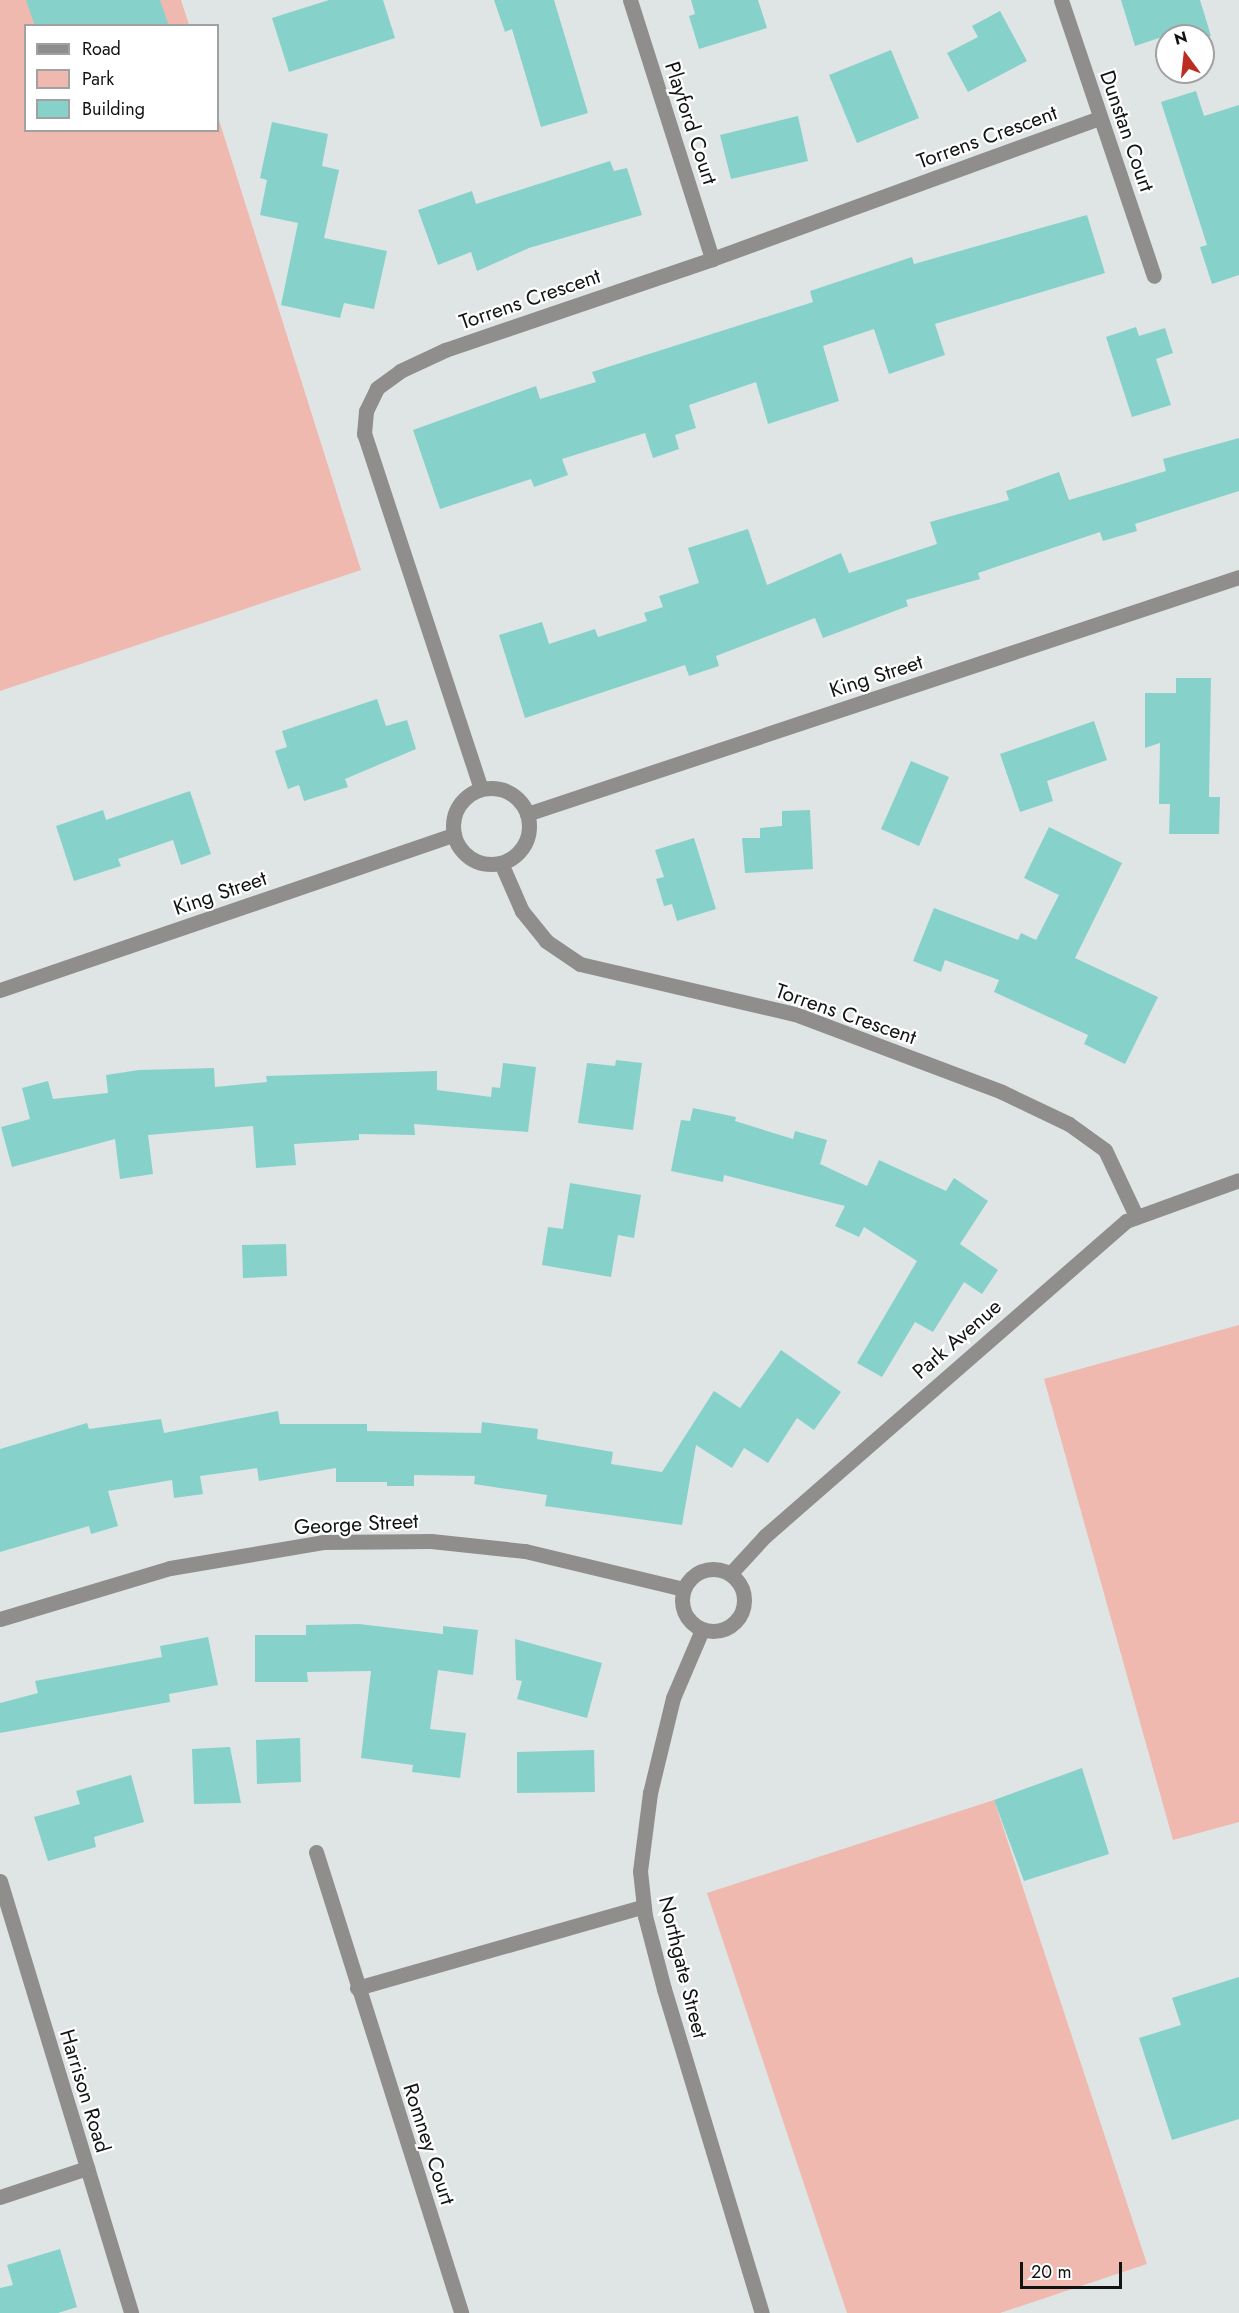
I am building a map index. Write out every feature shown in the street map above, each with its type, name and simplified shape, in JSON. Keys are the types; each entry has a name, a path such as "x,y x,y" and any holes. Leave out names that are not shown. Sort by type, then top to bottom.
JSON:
{"street":[{"name":"Playford Court","path":"630,0 712,259"},
{"name":"Dunstan Court","path":"1061,0 1154,276"},
{"name":"Torrens Crescent","path":"481,789 364,434 366,411 377,388 400,371 445,350 712,259 1100,118"},
{"name":"King Street","path":"527,814 1239,577"},
{"path":"481,789 511,794 527,814 525,843 501,863 476,861 462,852 454,835 453,819 462,802 481,789"},
{"name":"King Street","path":"0,990 454,835"},
{"name":"Torrens Crescent","path":"501,863 522,911 546,941 580,964 795,1014 1002,1092 1069,1124 1105,1150 1136,1216"},
{"name":"Park Avenue","path":"730,1574 765,1536 883,1431 1136,1216 1239,1180"},
{"name":"George Street","path":"0,1619 170,1568 322,1542 431,1541 525,1551 683,1589"},
{"path":"707,1569 730,1574 744,1592 739,1617 723,1630 702,1630 685,1616 683,1589 694,1574 707,1569"},
{"name":"Northgate Street","path":"702,1630 674,1698 650,1793 640,1871 644,1906 664,1989 762,2313"},
{"name":"Romney Court","path":"316,1852 461,2313"},
{"name":"Harrison Road","path":"0,1881 131,2313"},
{"path":"357,1988 644,1906"},
{"path":"0,2197 87,2169"}],"green space":[{"path":"0,0 181,0 189,24 24,24 24,132 219,132 219,120 361,570 0,691"},
{"path":"1239,1325 1239,1822 1173,1840 1044,1379"},
{"path":"994,1800 1147,2264 1000,2313 847,2313 707,1893"}],"building":[{"path":"26,0 160,0 168,24 34,24"},
{"path":"329,0 383,0 395,38 289,72 272,18"},
{"path":"494,0 554,0 588,113 541,127 512,29 505,32"},
{"path":"691,0 758,0 767,28 699,49 689,16 695,14"},
{"path":"1121,0 1200,0 1207,24 1155,24 1155,39 1135,46"},
{"path":"1000,11 1027,61 968,92 947,53 978,37 972,26"},
{"path":"891,50 919,118 857,143 829,75"},
{"path":"1196,91 1204,116 1239,105 1239,275 1212,284 1200,247 1207,245 1161,102"},
{"path":"798,116 808,161 731,179 720,135"},
{"path":"272,122 328,134 322,166 339,170 324,238 387,251 374,309 344,303 340,318 281,305 298,223 260,215 267,180 260,178"},
{"path":"610,161 614,171 627,168 642,215 529,248 477,271 471,252 438,265 418,210 472,191 476,204"},
{"path":"1087,215 1105,273 935,324 945,355 889,374 874,329 823,346 839,401 768,424 756,382 689,405 696,428 675,435 679,449 653,458 645,433 562,459 568,475 534,487 531,479 440,509 413,430 536,386 540,399 596,382 592,372 813,302 810,291 912,257 914,264"},
{"path":"1136,327 1139,336 1165,328 1173,353 1156,359 1171,405 1132,417 1106,337"},
{"path":"1239,438 1239,491 1135,524 1137,531 1103,541 1100,532 978,573 980,579 906,600 908,606 823,638 815,618 716,656 719,666 689,676 685,665 525,718 499,635 542,622 549,644 595,629 598,637 647,621 644,613 663,607 659,596 699,583 688,548 748,529 767,585 841,553 849,573 937,544 930,522 1009,500 1006,491 1059,472 1069,500 1166,471 1163,459"},
{"path":"1176,678 1211,678 1209,797 1220,797 1219,834 1169,834 1170,804 1159,804 1160,743 1145,748 1145,693 1176,693"},
{"path":"377,699 386,726 407,720 416,749 345,779 348,787 304,801 299,785 288,789 275,751 287,747 282,731"},
{"path":"1094,721 1107,760 1047,781 1053,801 1020,812 1000,754"},
{"path":"911,761 949,777 919,846 881,829"},
{"path":"190,791 211,854 181,865 173,840 118,859 121,866 74,881 56,826 103,810 106,820"},
{"path":"810,810 813,869 745,873 742,838 760,838 760,828 782,826 782,811"},
{"path":"1049,827 1122,863 1075,958 1158,997 1125,1064 1084,1044 1088,1035 994,992 999,980 945,960 941,972 913,961 934,908 1018,940 1021,933 1036,940 1059,895 1024,878"},
{"path":"694,838 716,909 677,921 672,904 664,906 656,879 664,877 655,850"},
{"path":"616,1060 642,1063 633,1130 578,1123 587,1063 615,1066"},
{"path":"503,1063 536,1067 528,1132 414,1124 415,1135 359,1134 359,1140 294,1144 296,1165 256,1168 253,1126 148,1135 153,1174 120,1179 115,1139 12,1167 1,1127 30,1119 22,1088 48,1081 53,1099 108,1093 106,1075 139,1070 214,1068 215,1087 267,1082 266,1076 437,1071 437,1090 491,1097 492,1087 500,1088"},
{"path":"693,1108 736,1117 735,1121 793,1139 795,1131 827,1140 820,1164 867,1186 879,1160 946,1191 954,1178 988,1201 960,1244 998,1270 982,1294 964,1282 933,1332 915,1322 882,1377 857,1363 917,1261 864,1227 859,1237 835,1226 845,1206 724,1175 723,1182 671,1171 681,1120 690,1121"},
{"path":"570,1183 641,1195 634,1238 618,1235 611,1277 542,1265 548,1227 563,1229"},
{"path":"286,1244 287,1276 243,1278 242,1245"},
{"path":"781,1350 841,1392 814,1430 797,1418 768,1463 744,1448 732,1468 696,1445 682,1525 545,1506 547,1495 474,1484 475,1476 414,1475 414,1486 387,1486 387,1482 336,1482 336,1468 259,1481 257,1468 200,1476 203,1494 174,1498 172,1480 108,1491 118,1526 91,1534 89,1526 0,1552 0,1449 87,1423 89,1429 161,1419 164,1433 278,1411 280,1424 367,1424 367,1431 481,1433 482,1422 538,1429 537,1439 613,1452 611,1464 662,1472 714,1391 740,1408"},
{"path":"359,1624 443,1634 443,1626 478,1630 473,1675 438,1670 430,1729 466,1733 460,1778 412,1772 413,1765 361,1758 371,1671 307,1672 308,1682 255,1682 255,1635 306,1635 306,1625"},
{"path":"208,1637 218,1685 169,1694 170,1702 0,1733 0,1703 38,1693 35,1681 162,1657 160,1646"},
{"path":"515,1639 602,1663 587,1718 517,1699 522,1681 516,1680"},
{"path":"300,1738 301,1782 257,1784 256,1740"},
{"path":"230,1747 241,1803 194,1804 192,1749"},
{"path":"594,1750 595,1792 517,1793 517,1752"},
{"path":"1082,1768 1109,1854 1024,1881 994,1800"},
{"path":"131,1775 144,1822 94,1837 96,1847 48,1861 34,1817 80,1804 76,1791"},
{"path":"1239,1977 1239,2119 1172,2140 1139,2038 1181,2025 1172,1998"},
{"path":"60,2249 77,2307 58,2313 0,2313 0,2288 13,2285 7,2265"}]}
